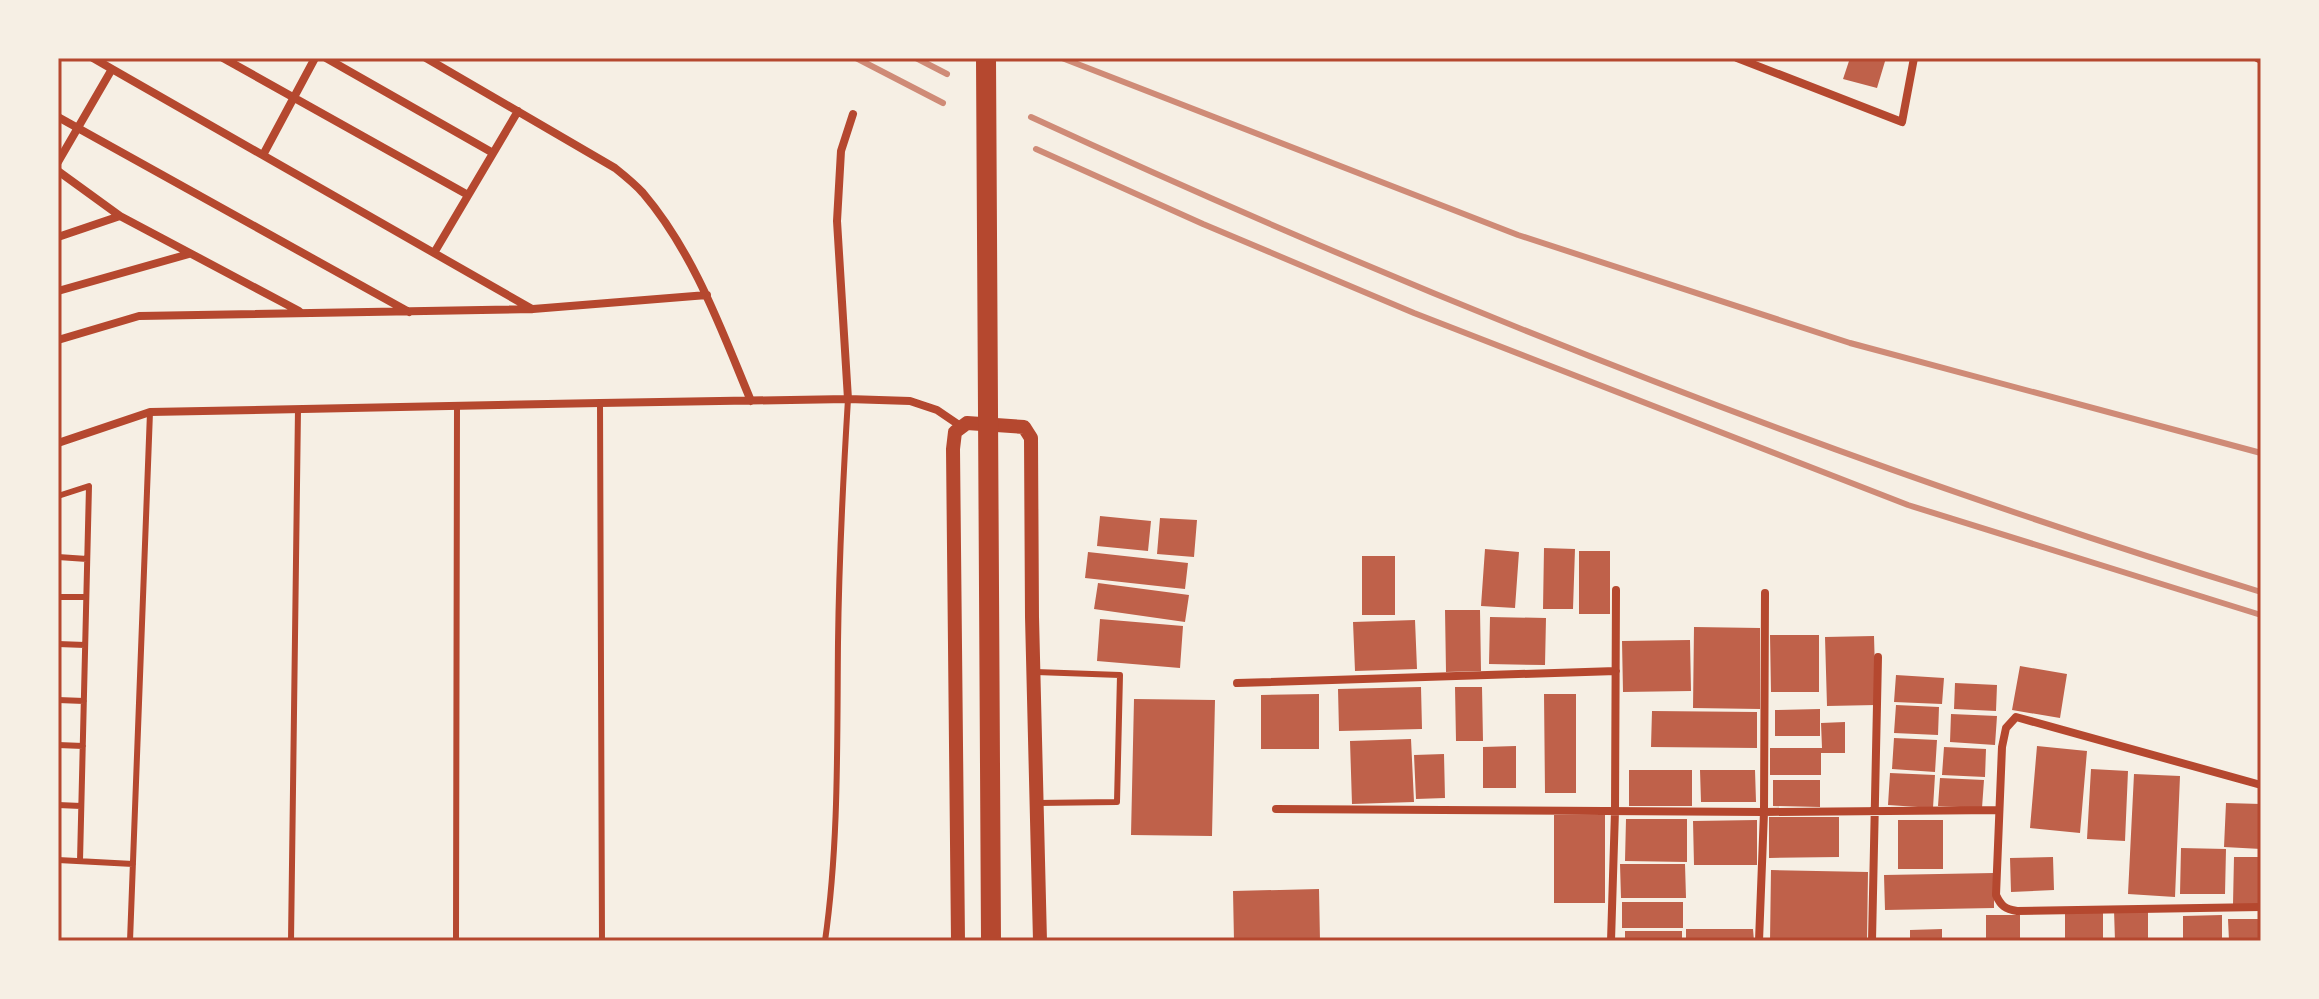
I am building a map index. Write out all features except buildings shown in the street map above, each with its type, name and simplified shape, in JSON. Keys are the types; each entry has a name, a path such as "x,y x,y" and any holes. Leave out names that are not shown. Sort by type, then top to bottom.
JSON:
{"main road":[{"path":"986,58 991,941"}],"street":[{"path":"93,58 533,309"},
{"path":"223,58 468,195"},
{"path":"263,155 315,58"},
{"path":"326,58 493,153"},
{"path":"426,58 615,168 641,190 664,220 707,295 751,401"},
{"path":"1737,58 1902,122 1914,58"},
{"path":"58,162 112,69"},
{"path":"434,253 518,111"},
{"path":"848,399 837,221 841,151 853,114"},
{"path":"58,117 410,312"},
{"path":"58,171 120,216 301,312"},
{"path":"61,234 120,216"},
{"path":"58,291 190,254"},
{"path":"58,340 139,316 533,309 707,295"},
{"path":"58,443 150,412 600,403 910,401 937,410 962,427"},
{"path":"958,941 953,449 955,432 967,423 1024,427 1031,438 1040,941"},
{"path":"1611,941 1616,590"},
{"path":"1759,941 1764,812 1765,593"},
{"path":"1872,941 1878,657"},
{"path":"1237,683 1616,671"},
{"path":"2261,785 2016,717 2006,728 2002,747 1996,895 2007,910 2261,907"},
{"path":"1276,809 1999,810"}],"lane":[{"path":"825,941 832,879 841,521 848,399"},
{"path":"600,403 602,941"},
{"path":"456,941 457,406"},
{"path":"291,941 298,409"},
{"path":"130,941 150,412"},
{"path":"58,496 89,486 80,861"},
{"path":"58,557 87,559"},
{"path":"58,597 86,597"},
{"path":"58,644 85,645"},
{"path":"1033,672 1120,675 1117,802 1037,803"},
{"path":"58,700 84,701"},
{"path":"58,745 83,746"},
{"path":"58,805 81,806"},
{"path":"58,860 133,864"}],"railway":[{"path":"856,58 943,103"},
{"path":"916,58 947,74"},
{"path":"1062,58 1518,235 1850,343 2261,453"},
{"path":"1031,117 1332,251 1638,375 1947,489 2261,592"},
{"path":"1036,149 1414,313 1908,505 2261,615"}]}
